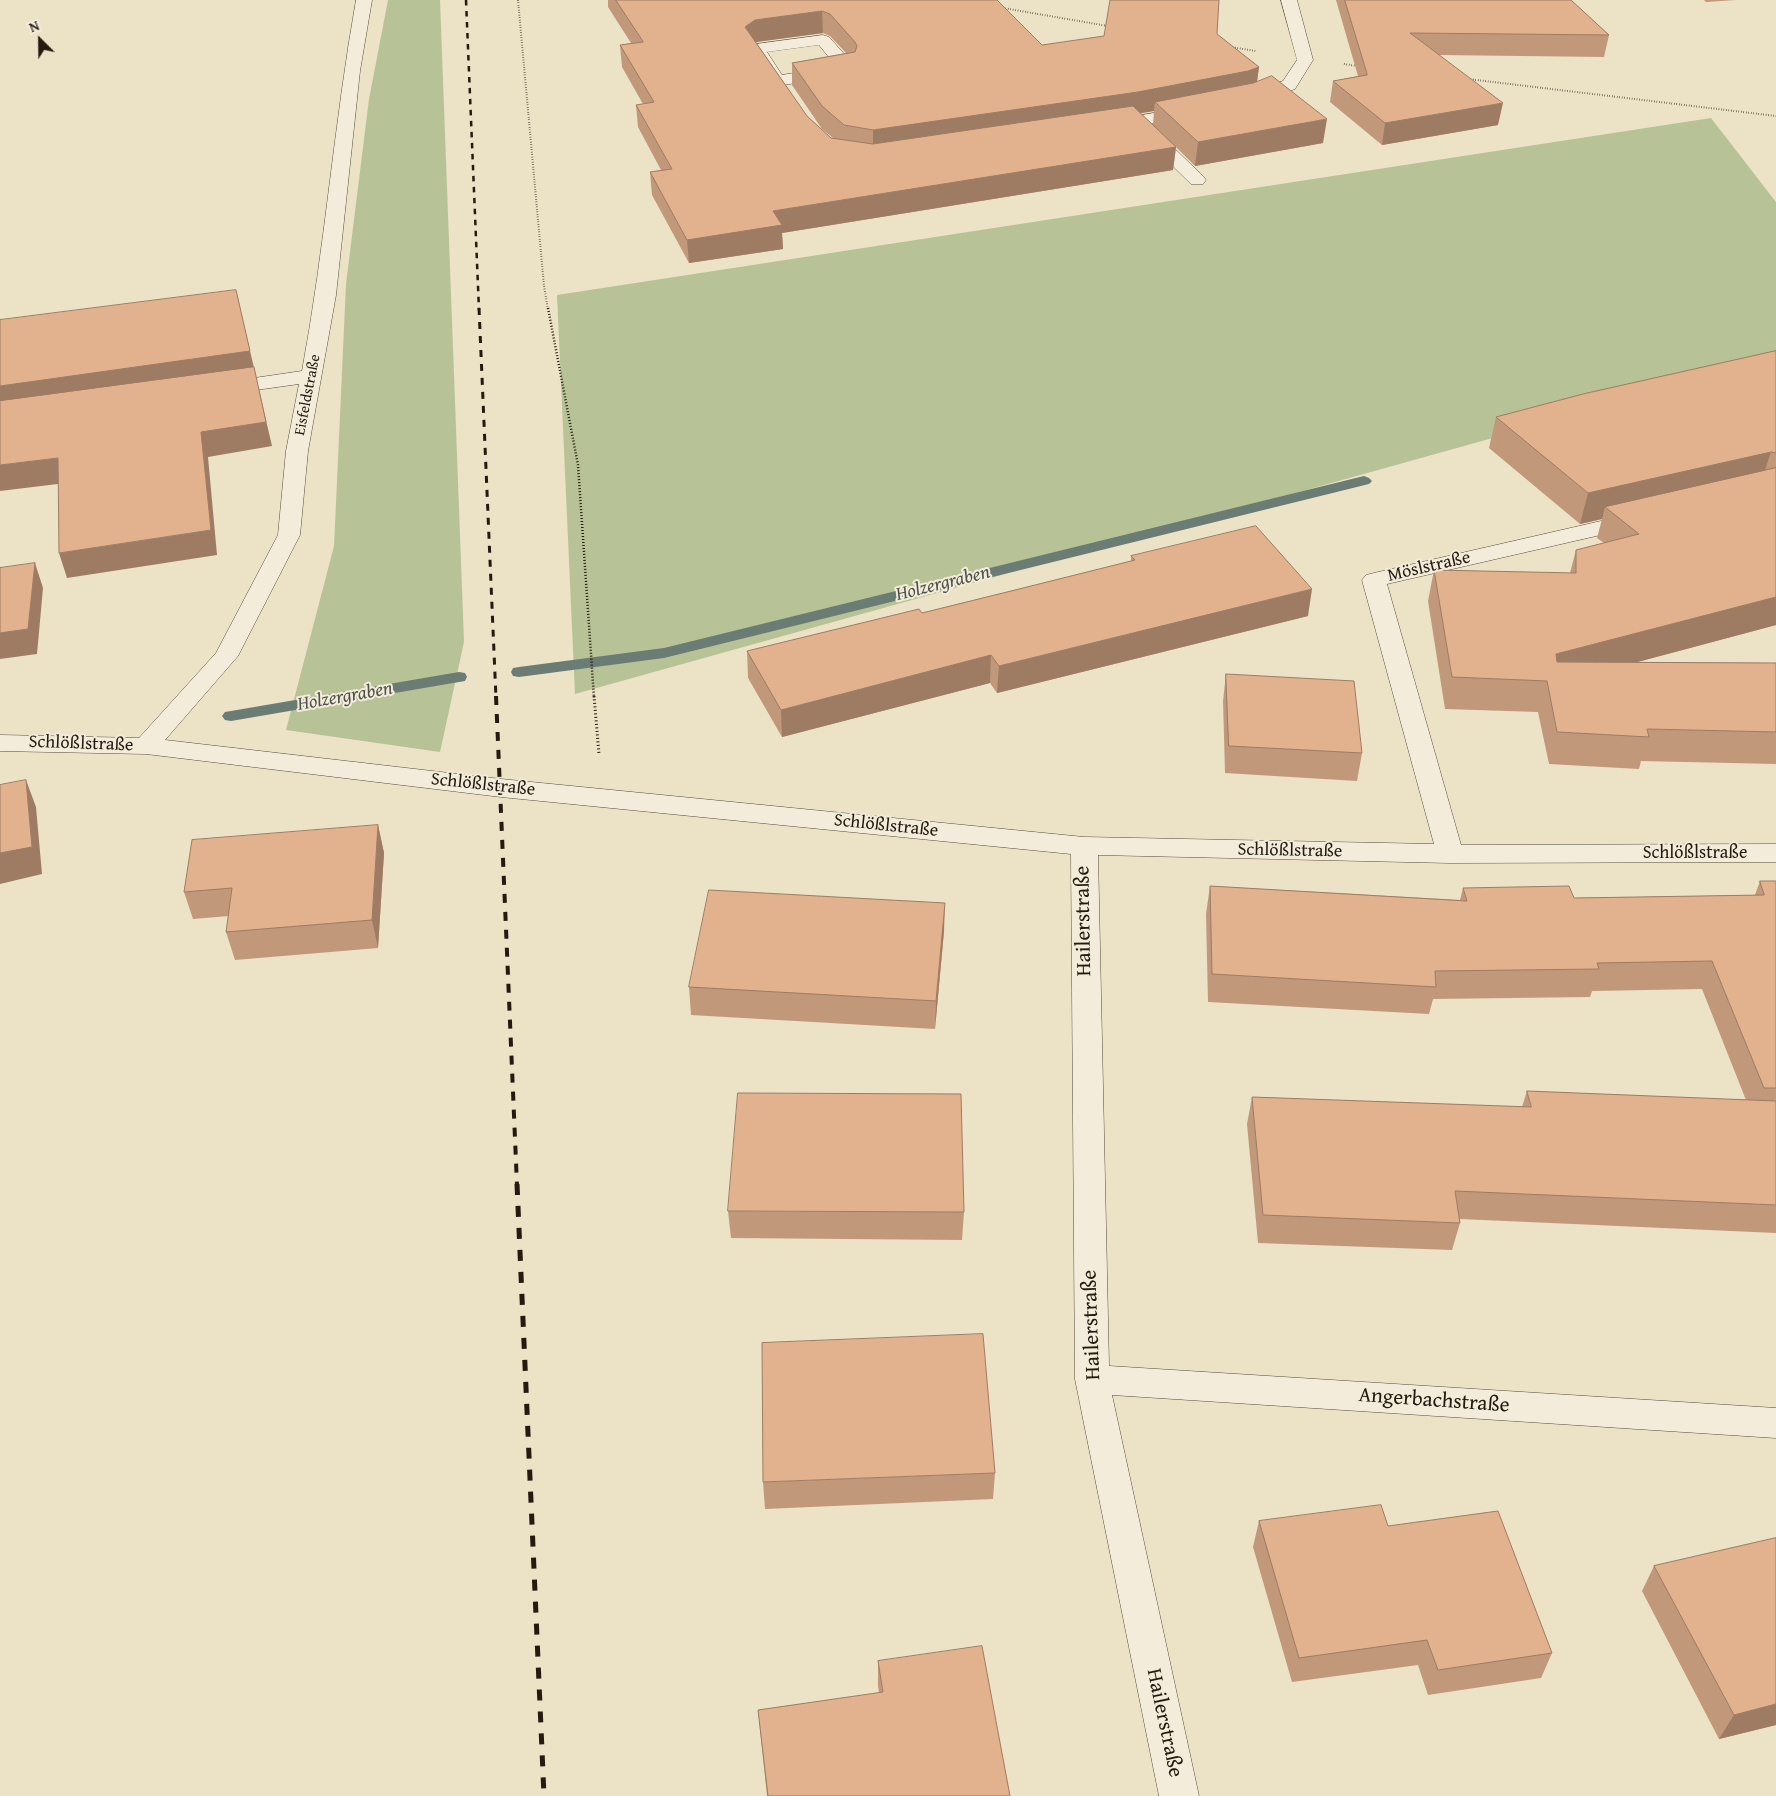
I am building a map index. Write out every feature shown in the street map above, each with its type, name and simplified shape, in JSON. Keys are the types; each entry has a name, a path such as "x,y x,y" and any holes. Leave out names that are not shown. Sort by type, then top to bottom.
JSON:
{"street":[{"name":"Eisfeldstraße","path":"146,746 226,656 289,535 297,451 326,295 352,71 364,0"},
{"path":"1230,103 1250,99 1289,85 1305,60 1289,0"},
{"path":"778,81 788,96"},
{"path":"1116,124 1211,108"},
{"path":"1136,121 1196,180"},
{"path":"205,391 312,376"},
{"name":"Möslstraße","path":"1450,854 1374,580 1654,515"},
{"name":"Schlößlstraße","path":"0,743 146,746 501,788 1084,846 1450,854 1776,853"},
{"name":"Hailerstraße","path":"1084,846 1092,1379 1179,1796"},
{"name":"Angerbachstraße","path":"1092,1379 1776,1423"}],"path":[{"path":"518,0 544,286 578,465 589,646 603,797"},
{"path":"995,7 1111,26"},
{"path":"1227,46 1305,60 1364,66"},
{"path":"1462,78 1776,116"}],"green space":[{"path":"388,0 440,0 464,642 440,752 286,730 334,546 346,284 369,99"},
{"path":"1711,118 1776,202 1776,359 575,694 557,295"}],"building":[{"path":"616,0 997,0 1042,45 1104,36 1110,0 1219,0 1217,34 1259,67 1248,71 1138,92 873,130 844,125 822,106 792,63 855,52 857,46 855,42 830,14 822,11 755,20 745,27 807,116 831,138 873,144 1133,106 1176,147 773,211 782,225 687,240 650,172 672,169 636,105 654,102 620,45 643,42"},
{"path":"1345,0 1571,0 1609,35 1410,33 1503,103 1385,123 1333,81 1367,75"},
{"path":"1272,76 1327,119 1198,142 1155,102 1253,83"},
{"path":"236,290 250,351 0,386 0,320"},
{"path":"1776,351 1776,453 1771,452 1588,493 1496,417 1583,394"},
{"path":"254,367 266,422 201,432 211,530 59,553 58,458 0,465 0,401"},
{"path":"1776,468 1776,597 1556,654 1557,662 1776,663 1776,732 1647,729 1649,737 1557,732 1547,681 1452,677 1434,570 1576,573 1576,550 1639,534 1605,507"},
{"path":"1256,526 1312,589 999,666 991,655 781,710 747,651 919,609 922,613 1135,560 1131,556"},
{"path":"35,563 28,629 0,633 0,568"},
{"path":"1226,674 1354,681 1362,753 1229,746"},
{"path":"26,780 32,847 0,853 0,785"},
{"path":"378,825 372,920 226,932 232,888 184,892 192,840"},
{"path":"1760,881 1776,881 1776,1088 1764,1088 1712,961 1597,963 1599,969 1435,971 1436,987 1212,974 1210,886 1467,901 1463,888 1569,886 1574,898 1764,895"},
{"path":"709,890 945,903 936,1001 689,987"},
{"path":"1527,1091 1776,1101 1776,1205 1455,1191 1460,1223 1263,1215 1252,1097 1531,1107"},
{"path":"738,1093 961,1094 964,1212 728,1211"},
{"path":"983,1334 995,1473 763,1482 762,1343"},
{"path":"1381,1505 1388,1526 1498,1511 1552,1653 1438,1670 1427,1640 1299,1658 1259,1521"},
{"path":"1776,1538 1776,1704 1734,1715 1654,1566"},
{"path":"982,1646 1010,1796 768,1796 758,1710 883,1692 878,1661"}],"waterway":[{"name":"Holzergraben","path":"519,672 664,653 1364,481"},
{"name":"Holzergraben","path":"231,716 459,677"}],"railway":[{"path":"466,0 479,310"},
{"path":"479,308 496,698"},
{"path":"496,696 517,1185"},
{"path":"517,1184 544,1796"}]}
